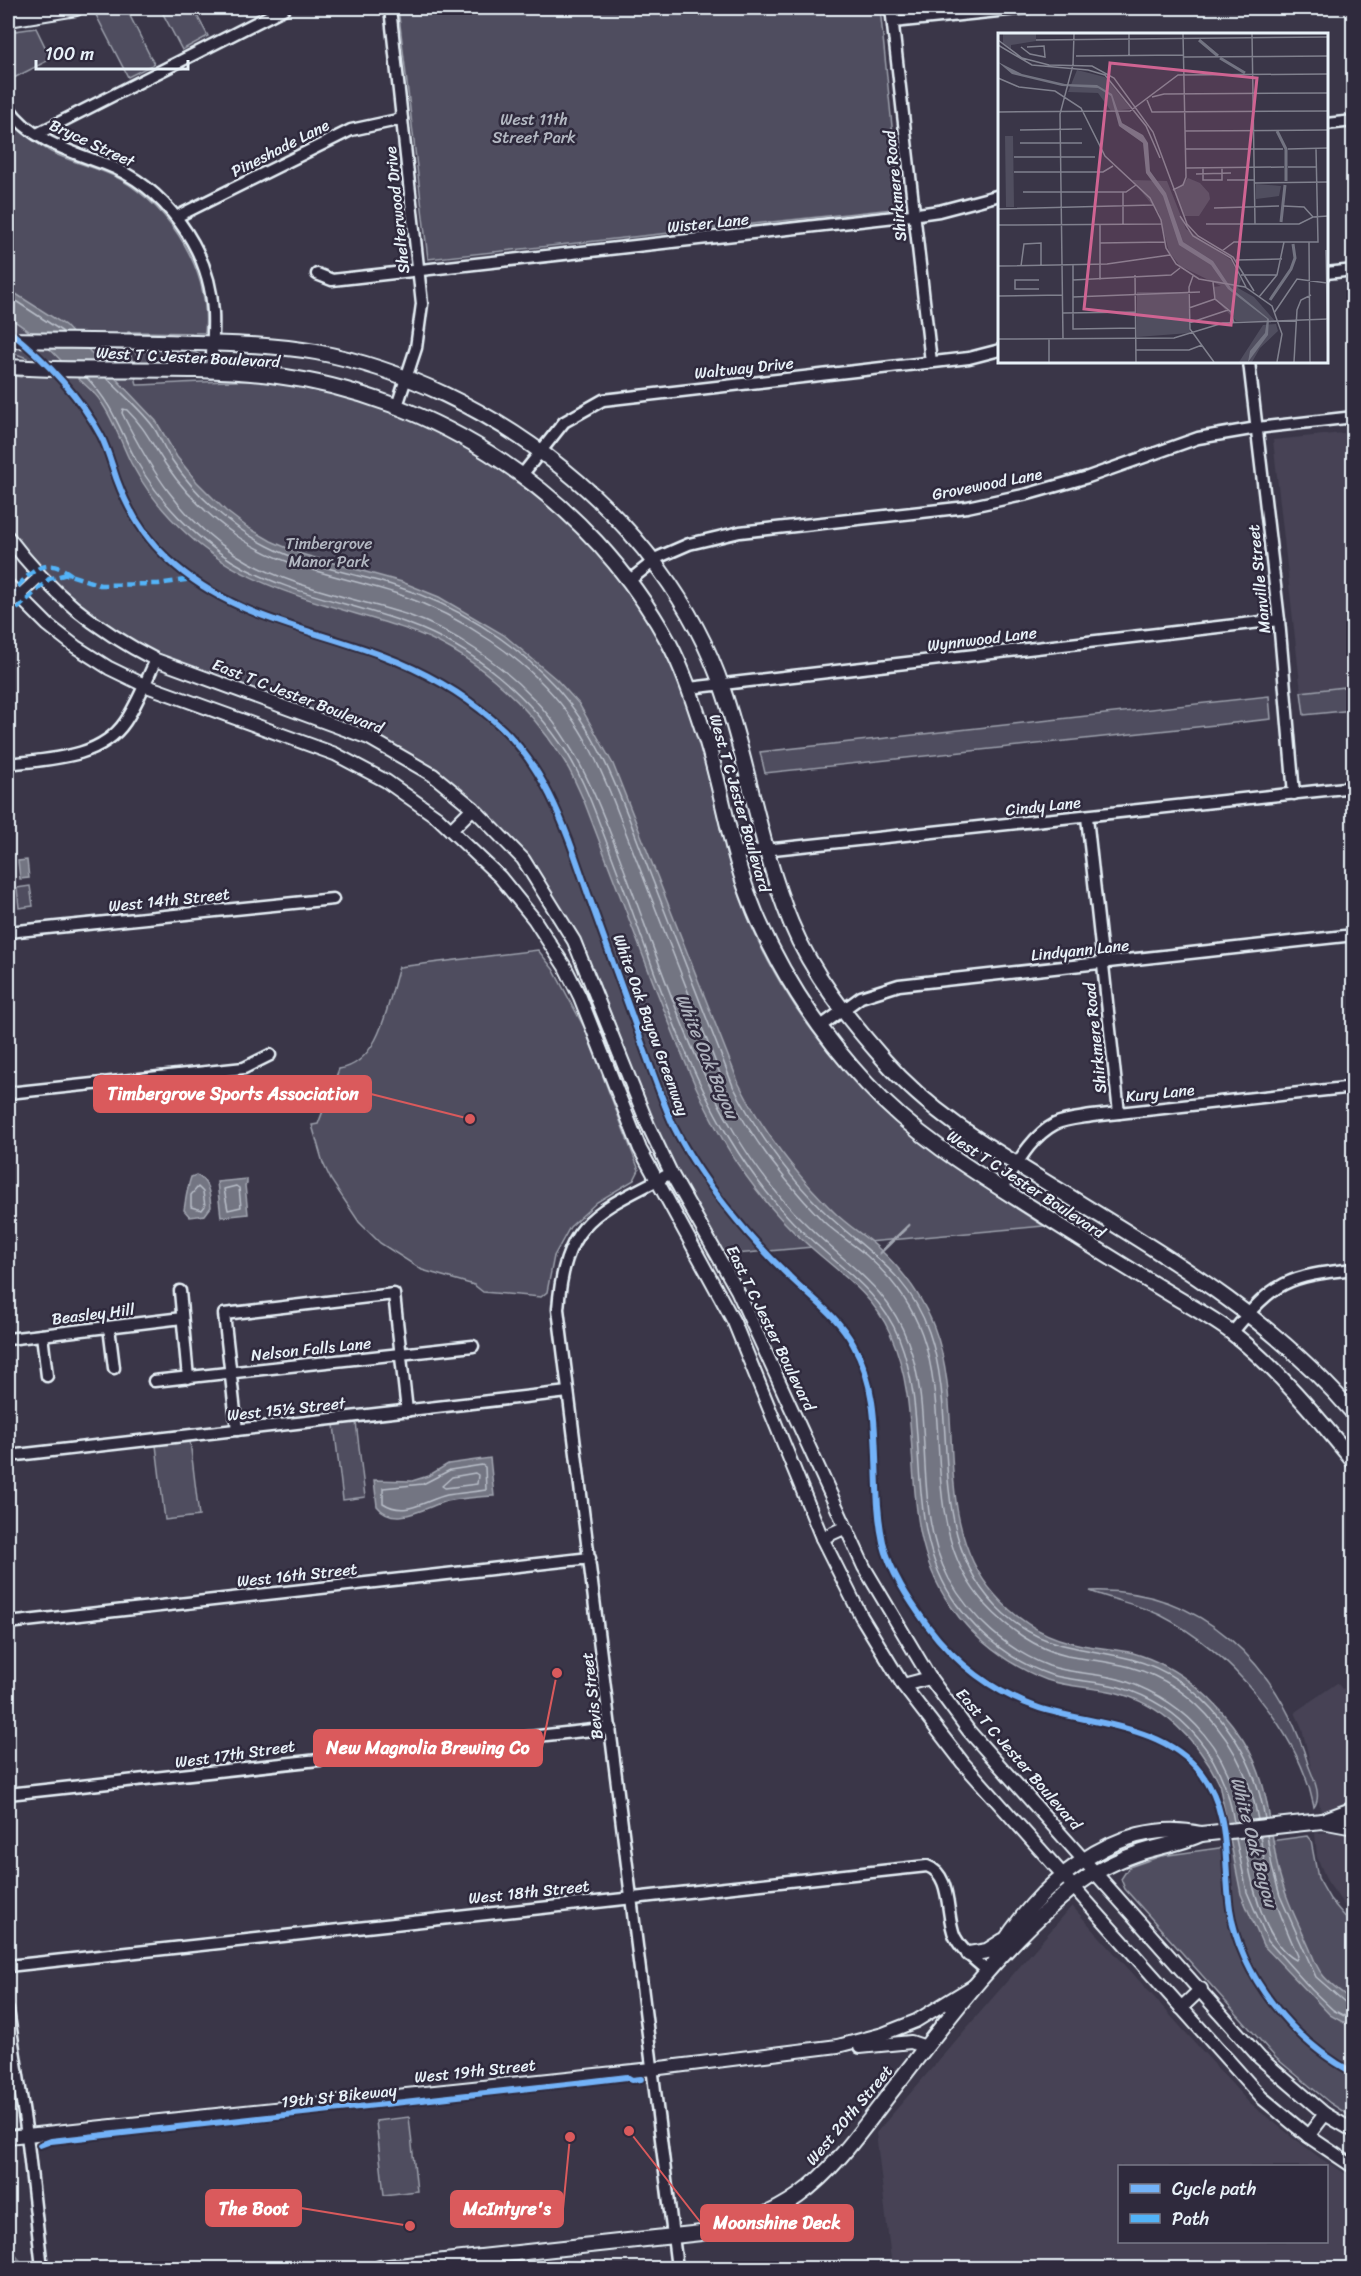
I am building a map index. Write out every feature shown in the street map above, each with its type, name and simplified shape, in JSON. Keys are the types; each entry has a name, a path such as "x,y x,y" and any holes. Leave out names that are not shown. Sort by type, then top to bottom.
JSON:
{"main road":[{"path":"8,19 76,8"},
{"name":"West T C Jester Boulevard","path":"8,340 212,344 316,352 406,378 469,407 539,451 607,508 653,562 681,602 707,651 721,684 739,741 766,850 792,928 842,1010 889,1066 916,1093 946,1117 1017,1164 1195,1274 1248,1313 1293,1350 1353,1414"},
{"name":"West T C Jester Boulevard","path":"12,368 211,372 302,380 397,406 450,430 522,475 564,508 602,546 630,580 670,644 689,688 708,746 748,894 787,976 863,1080 891,1110 937,1148 1232,1333 1318,1419 1353,1462"},
{"path":"1204,1834 1322,1821 1353,1809"},
{"path":"1322,1821 1353,1827"},
{"name":"West 20th Street","path":"987,1971 1006,1938 1032,1904 1084,1859 1126,1840 1149,1834 1184,1830 1204,1834"},
{"name":"West 20th Street","path":"380,2268 673,2236 747,2222 798,2196 832,2165 987,1971 1034,1922 1074,1887 1095,1873 1135,1854 1204,1834"},
{"path":"969,1954 992,1948 1006,1938"}],"street":[{"path":"37,134 285,8"},
{"name":"Shelterwood Drive","path":"390,8 422,304 420,328 397,406"},
{"name":"Shirkmere Road","path":"891,8 931,362"},
{"path":"893,22 1027,8"},
{"name":"Bryce Street","path":"8,107 37,134 62,149 111,166 132,177 176,217 195,246 204,269 213,311 211,372"},
{"name":"Pineshade Lane","path":"176,217 351,130 402,119"},
{"path":"1328,124 1353,121"},
{"name":"Wister Lane","path":"317,274 332,280 939,211 998,195"},
{"path":"1328,273 1353,270"},
{"name":"Waltway Drive","path":"522,475 555,430 573,415 610,399 969,358 998,350"},
{"name":"Manville Street","path":"1249,363 1279,620 1294,794"},
{"name":"Grovewood Lane","path":"630,580 653,562 689,544 740,532 967,507 1028,494 1088,477 1198,438 1257,428 1353,417"},
{"name":"East T C Jester Boulevard","path":"8,537 39,577 91,623 156,660 369,738 434,775 473,808 523,859 574,941 648,1125 670,1173 737,1290 844,1528 882,1602 930,1678 969,1731 1260,2058 1325,2114 1353,2131"},
{"path":"8,606 39,577"},
{"name":"East T C Jester Boulevard","path":"8,585 76,647 144,685 335,754 412,797 451,830 500,877 534,919 565,967 580,997 640,1149 655,1181 734,1322 822,1538 861,1616 903,1685 963,1763 1261,2097 1308,2136 1353,2168"},
{"name":"Wynnwood Lane","path":"689,688 1279,620"},
{"path":"8,764 82,753 102,743 124,723 156,660"},
{"name":"Cindy Lane","path":"736,853 1353,787"},
{"path":"451,830 473,808"},
{"name":"Shirkmere Road","path":"1087,817 1119,1113"},
{"name":"West 14th Street","path":"8,932 333,899"},
{"name":"Lindyann Lane","path":"822,1026 861,997 899,986 1353,935"},
{"path":"8,1093 244,1068 270,1055"},
{"name":"Kury Lane","path":"1001,1189 1036,1138 1056,1124 1119,1113 1353,1087"},
{"name":"Bevis Street","path":"670,1173 589,1220 568,1248 561,1278 558,1308 677,2268"},
{"path":"1232,1333 1256,1303 1288,1280 1320,1272 1353,1269"},
{"path":"180,1291 188,1378"},
{"path":"237,1430 224,1314 394,1294 407,1411"},
{"name":"Beasley Hill","path":"8,1339 182,1318"},
{"path":"110,1327 114,1368"},
{"path":"42,1335 47,1376"},
{"name":"Nelson Falls Lane","path":"154,1381 472,1346"},
{"path":"750,1358 766,1351"},
{"name":"West 15½ Street","path":"8,1456 568,1392"},
{"path":"822,1538 844,1528"},
{"name":"West 16th Street","path":"8,1623 590,1558"},
{"path":"903,1685 930,1678"},
{"name":"West 17th Street","path":"8,1794 611,1728"},
{"name":"West 18th Street","path":"8,1966 927,1866 936,1871 944,1883 953,1930 969,1954 987,1971"},
{"name":"West 19th Street","path":"8,2138 652,2069 838,2046 884,2034 916,2021 977,1984"},
{"path":"1181,2008 1201,1989"},
{"path":"8,2010 27,2135 42,2268"},
{"name":"West 19th Street","path":"838,2046 857,2047 911,2042 926,2047"},
{"path":"1308,2136 1325,2114"}],"shaded area":[{"path":"1353,432 1353,686 1301,692 1273,440"},
{"path":"1337,1683 1342,1689 1353,1686 1353,1805 1321,1811 1302,1728 1295,1712"},
{"path":"1353,1831 1353,1918 1327,1881 1317,1857 1315,1833"},
{"path":"1072,1906 1250,2104 1320,2158 1353,2178 1353,2268 892,2268 876,2133"}],"green space":[{"path":"126,8 154,64 128,77 96,15"},
{"path":"160,8 193,8 208,36 182,50"},
{"name":"West 11th Street Park","path":"398,8 880,8 900,205 893,209 428,259"},
{"path":"36,28 51,59 8,81 8,32"},
{"name":"Timbergrove Manor Park","path":"8,118 28,137 51,152 112,175 139,192 156,207 184,244 202,287 205,333 128,332 137,385 266,381 326,390 355,399 434,431 482,457 527,488 569,524 606,564 639,608 666,655 694,724 742,903 774,971 809,1027 837,1062 898,1123 968,1176 1044,1226 725,1255 679,1177 658,1133 595,973 573,928 540,875 490,817 421,762 383,739 347,723 145,649 80,608 24,551 8,529 8,375 21,377 27,358 8,351"},
{"path":"134,350 183,350 199,355 203,359 192,365 141,364"},
{"path":"1353,686 1353,710 1304,715 1301,692"},
{"path":"1269,696 1271,719 765,773 760,752"},
{"path":"30,886 33,906 19,908 17,888"},
{"path":"538,950 553,969 584,1027 639,1170 634,1180 597,1202 570,1227 554,1256 547,1292 541,1297 483,1292 474,1285 422,1270 380,1243 359,1222 331,1180 323,1163 312,1125 318,1124 339,1069 353,1064 365,1055 374,1043 386,1013 399,967"},
{"path":"356,1422 365,1497 343,1500 334,1425"},
{"path":"190,1441 199,1516 165,1520 156,1445"},
{"path":"1090,1591 1130,1593 1166,1602 1199,1617 1229,1638 1255,1664 1277,1694 1295,1727 1316,1786 1317,1797 1314,1807 1306,1778 1277,1722 1235,1671 1186,1630 1160,1615"},
{"path":"1307,1836 1311,1841 1318,1878 1330,1899 1353,1926 1353,2118 1330,2103 1276,2058 1125,1889 1121,1879 1129,1867 1161,1856"},
{"path":"409,2117 417,2191 384,2195 376,2121"}],"water":[{"name":"White Oak Bayou","path":"8,289 65,325 156,421 177,457 197,482 226,511 247,527 301,554 402,582 439,597 504,635 556,679 579,704 613,764 739,1084 749,1102 793,1168 834,1212 876,1246 894,1264 910,1283 929,1316 943,1360 948,1394 956,1501 963,1534 975,1566 1002,1603 1019,1618 1038,1630 1058,1639 1085,1646 1133,1653 1166,1666 1196,1686 1233,1725 1258,1769 1277,1864 1287,1896 1320,1971 1325,1978 1353,2001 1353,2028 1330,2015 1263,1945 1241,1894 1219,1783 1189,1738 1177,1726 1148,1705 1106,1690 1047,1680 1019,1667 992,1650 969,1629 950,1605 933,1573 922,1540 916,1506 908,1401 901,1366 890,1333 883,1319 864,1295 796,1234 769,1205 737,1163 724,1141 681,1051 584,801 568,767 547,736 513,697 474,664 452,650 406,629 291,594 263,583 211,553 187,534 171,519 149,492 131,463 110,416 96,396 46,345 8,317"},
{"path":"27,860 29,878 20,879 18,861"},
{"path":"196,1175 206,1184 211,1207 205,1215 190,1217 184,1210 191,1177"},
{"path":"247,1179 245,1185 248,1214 221,1217 217,1182"},
{"path":"490,1458 494,1496 447,1501 402,1516 384,1513 377,1506 374,1480 412,1481 428,1476 448,1464"}],"waterway":[{"path":"880,1253 909,1225"},
{"path":"8,2259 16,2268"}],"marked path":[{"path":"8,596 30,574 45,566 62,569 73,576"},
{"path":"8,599 17,609 49,579 67,574 100,585 158,584 192,579"}],"cycle path":[{"name":"White Oak Bayou Greenway","path":"8,330 47,365 82,406 101,436 121,491 138,522 159,551 192,579 217,595 269,618 381,655 426,675 481,710 511,738 527,757 541,778 562,823 660,1094 685,1147 697,1167 741,1225 773,1260 824,1308 853,1344 863,1367 874,1416 877,1492 883,1542 890,1564 907,1596 950,1652 991,1685 1022,1702 1039,1708 1147,1735 1185,1757 1201,1773 1211,1788 1222,1821 1230,1909 1245,1959 1273,2005 1291,2025 1311,2044 1354,2073"},
{"name":"19th St Bikeway","path":"40,2145 51,2141 627,2077 632,2080 641,2079"}],"place":[{"name":"Timbergrove Sports Association","path":"470,1119"},
{"name":"New Magnolia Brewing Co","path":"557,1673"},
{"name":"Moonshine Deck","path":"629,2131"},
{"name":"McIntyre's","path":"570,2137"},
{"name":"The Boot","path":"410,2226"}]}
